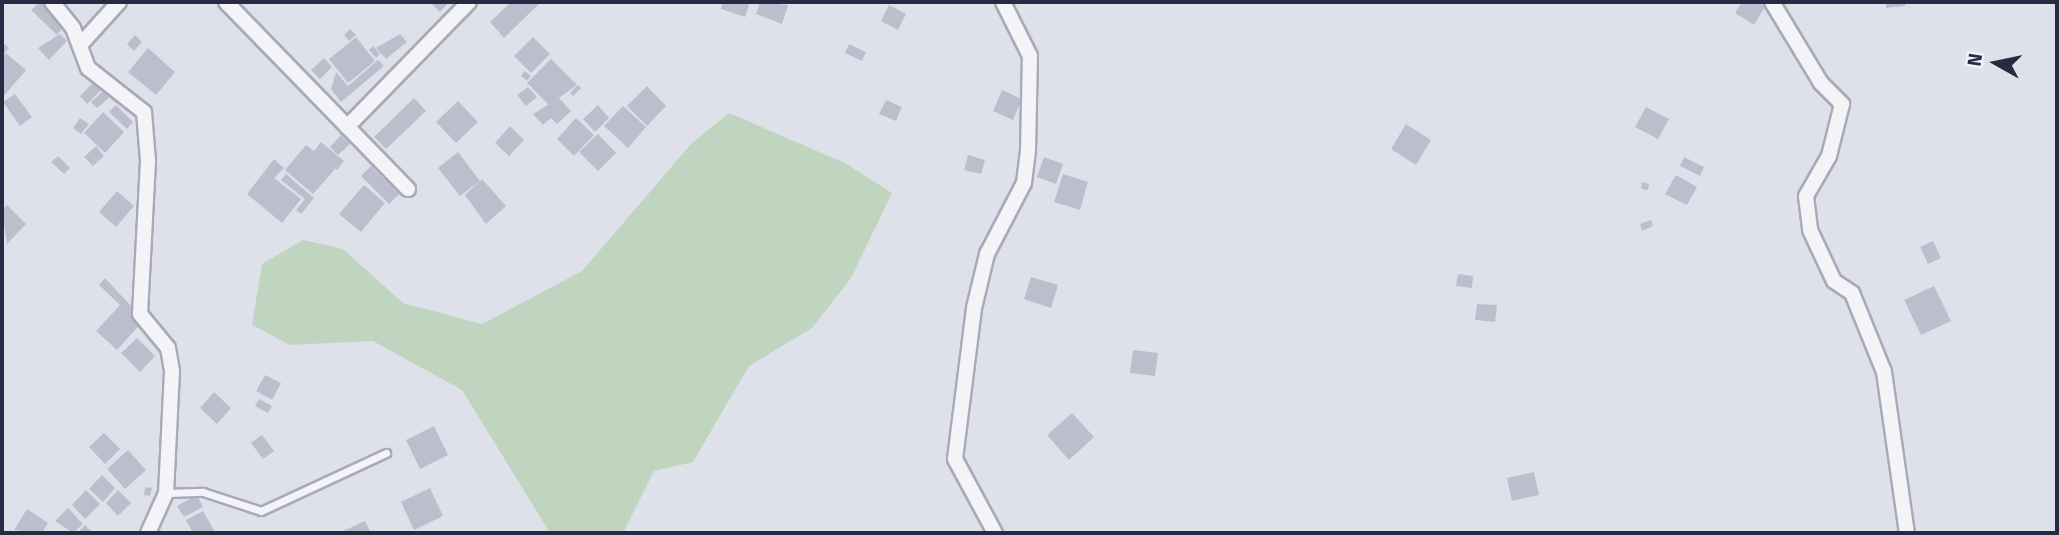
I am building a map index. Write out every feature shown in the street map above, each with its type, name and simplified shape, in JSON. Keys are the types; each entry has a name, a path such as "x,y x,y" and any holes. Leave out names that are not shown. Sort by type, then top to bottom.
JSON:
{"street":[{"path":"52,2 81,44 88,68 144,112 148,161 140,314 168,348 172,371 166,494 148,533"},
{"path":"81,44 119,2"},
{"path":"226,2 408,189"},
{"path":"347,127 469,2"},
{"path":"995,533 956,459 974,308 987,254 1024,183 1028,150 1030,55 1003,2"},
{"path":"1772,2 1821,83 1842,104 1829,156 1806,196 1810,230 1834,281 1852,293 1884,372 1907,533"}],"lane":[{"path":"166,494 203,492 261,511 386,453"}],"green space":[{"path":"729,113 845,163 892,193 851,278 812,328 749,366 693,462 654,471 623,533 550,533 462,390 373,341 290,345 252,325 262,264 303,240 343,249 403,303 482,324 582,271 692,143"}],"building":[{"path":"40,2 65,26 57,35 31,10"},
{"path":"430,2 449,2 440,12"},
{"path":"511,2 541,2 504,38 490,22"},
{"path":"723,2 750,2 745,17 721,9"},
{"path":"760,2 788,5 782,24 756,14"},
{"path":"1742,2 1766,5 1754,25 1735,13"},
{"path":"1886,2 1905,2 1905,6 1886,8"},
{"path":"889,5 906,14 898,30 881,21"},
{"path":"350,29 356,35 349,41 344,35"},
{"path":"60,34 67,41 49,60 38,48"},
{"path":"400,34 407,42 386,59 376,48"},
{"path":"135,35 142,42 134,51 127,44"},
{"path":"356,37 375,61 348,83 329,59"},
{"path":"533,37 550,54 531,73 514,56"},
{"path":"2,42 9,48 3,55 2,54"},
{"path":"849,44 866,52 862,61 845,53"},
{"path":"373,46 380,54 376,58 369,50"},
{"path":"148,48 175,72 156,95 128,72"},
{"path":"6,53 26,70 2,98 2,58"},
{"path":"324,58 332,67 320,79 311,70"},
{"path":"551,59 577,85 549,105 527,83"},
{"path":"378,60 384,66 341,102 331,89 336,72 348,86"},
{"path":"525,71 531,76 527,81 521,76"},
{"path":"94,82 101,90 87,104 80,96"},
{"path":"578,85 581,88 573,96 570,93"},
{"path":"647,86 666,106 647,126 627,106"},
{"path":"528,87 537,97 526,106 517,95"},
{"path":"1002,90 1022,99 1013,120 993,111"},
{"path":"103,91 109,98 97,108 91,102"},
{"path":"15,94 32,117 20,126 3,102"},
{"path":"414,98 426,111 386,149 374,137"},
{"path":"559,98 571,111 557,124 551,118 543,125 533,114"},
{"path":"886,100 902,107 896,121 879,114"},
{"path":"458,101 478,122 456,143 436,122"},
{"path":"116,105 133,122 127,129 109,112"},
{"path":"598,105 609,118 595,132 583,119"},
{"path":"623,106 646,127 628,148 604,126"},
{"path":"1646,107 1669,119 1658,139 1635,127"},
{"path":"103,112 124,132 105,153 84,133"},
{"path":"80,118 89,124 81,134 73,128"},
{"path":"576,118 594,135 574,156 557,139"},
{"path":"1406,124 1431,140 1416,165 1391,149"},
{"path":"510,126 524,140 509,156 495,143"},
{"path":"598,134 616,153 598,171 579,152"},
{"path":"341,135 350,144 338,155 330,147"},
{"path":"321,142 344,161 337,170 327,162 335,169 313,194 285,170 306,145 314,151"},
{"path":"96,146 104,156 93,166 84,157"},
{"path":"458,152 480,181 460,196 438,168"},
{"path":"968,155 985,160 981,174 964,170"},
{"path":"58,156 70,168 64,174 51,162"},
{"path":"1044,157 1063,164 1056,184 1037,177"},
{"path":"1684,157 1704,167 1700,176 1680,166"},
{"path":"274,159 284,168 274,178 301,199 282,223 247,194"},
{"path":"371,166 399,194 389,204 361,176"},
{"path":"286,174 314,198 301,214 296,210 305,199 281,180"},
{"path":"1063,174 1088,182 1080,210 1054,202"},
{"path":"1676,175 1697,187 1687,205 1665,194"},
{"path":"482,179 506,206 486,224 465,195"},
{"path":"1642,182 1649,184 1648,190 1641,189"},
{"path":"364,185 385,203 361,232 339,214"},
{"path":"117,191 134,206 116,227 99,212"},
{"path":"7,205 26,224 7,244 2,210"},
{"path":"1651,220 1653,226 1642,231 1640,224"},
{"path":"1933,241 1941,258 1928,264 1920,247"},
{"path":"1458,274 1473,276 1472,288 1456,286"},
{"path":"1031,277 1058,285 1051,308 1024,299"},
{"path":"105,278 144,320 117,350 96,331 120,305 99,285"},
{"path":"1934,286 1951,321 1921,335 1904,300"},
{"path":"1477,304 1497,305 1495,322 1475,320"},
{"path":"137,338 155,356 140,372 121,353"},
{"path":"1133,350 1158,353 1155,376 1130,373"},
{"path":"265,375 281,383 272,400 256,391"},
{"path":"214,392 231,408 217,424 200,408"},
{"path":"259,399 272,406 268,413 255,406"},
{"path":"1072,413 1094,437 1069,460 1047,435"},
{"path":"434,426 448,455 420,469 406,440"},
{"path":"104,433 120,449 105,464 89,447"},
{"path":"262,435 274,451 263,459 251,443"},
{"path":"128,450 146,470 125,489 107,469"},
{"path":"1534,472 1539,495 1512,501 1507,478"},
{"path":"102,475 115,488 103,502 89,489"},
{"path":"145,487 152,488 150,496 144,495"},
{"path":"430,488 443,516 414,530 401,502"},
{"path":"86,490 100,504 85,519 72,505"},
{"path":"118,490 131,503 118,516 106,503"},
{"path":"197,495 203,507 184,517 177,506"},
{"path":"68,508 83,524 73,533 55,521"},
{"path":"27,509 48,523 42,533 14,530"},
{"path":"203,511 215,532 193,533 186,520"},
{"path":"365,521 371,533 339,533"},
{"path":"85,525 93,533 77,533"}]}
